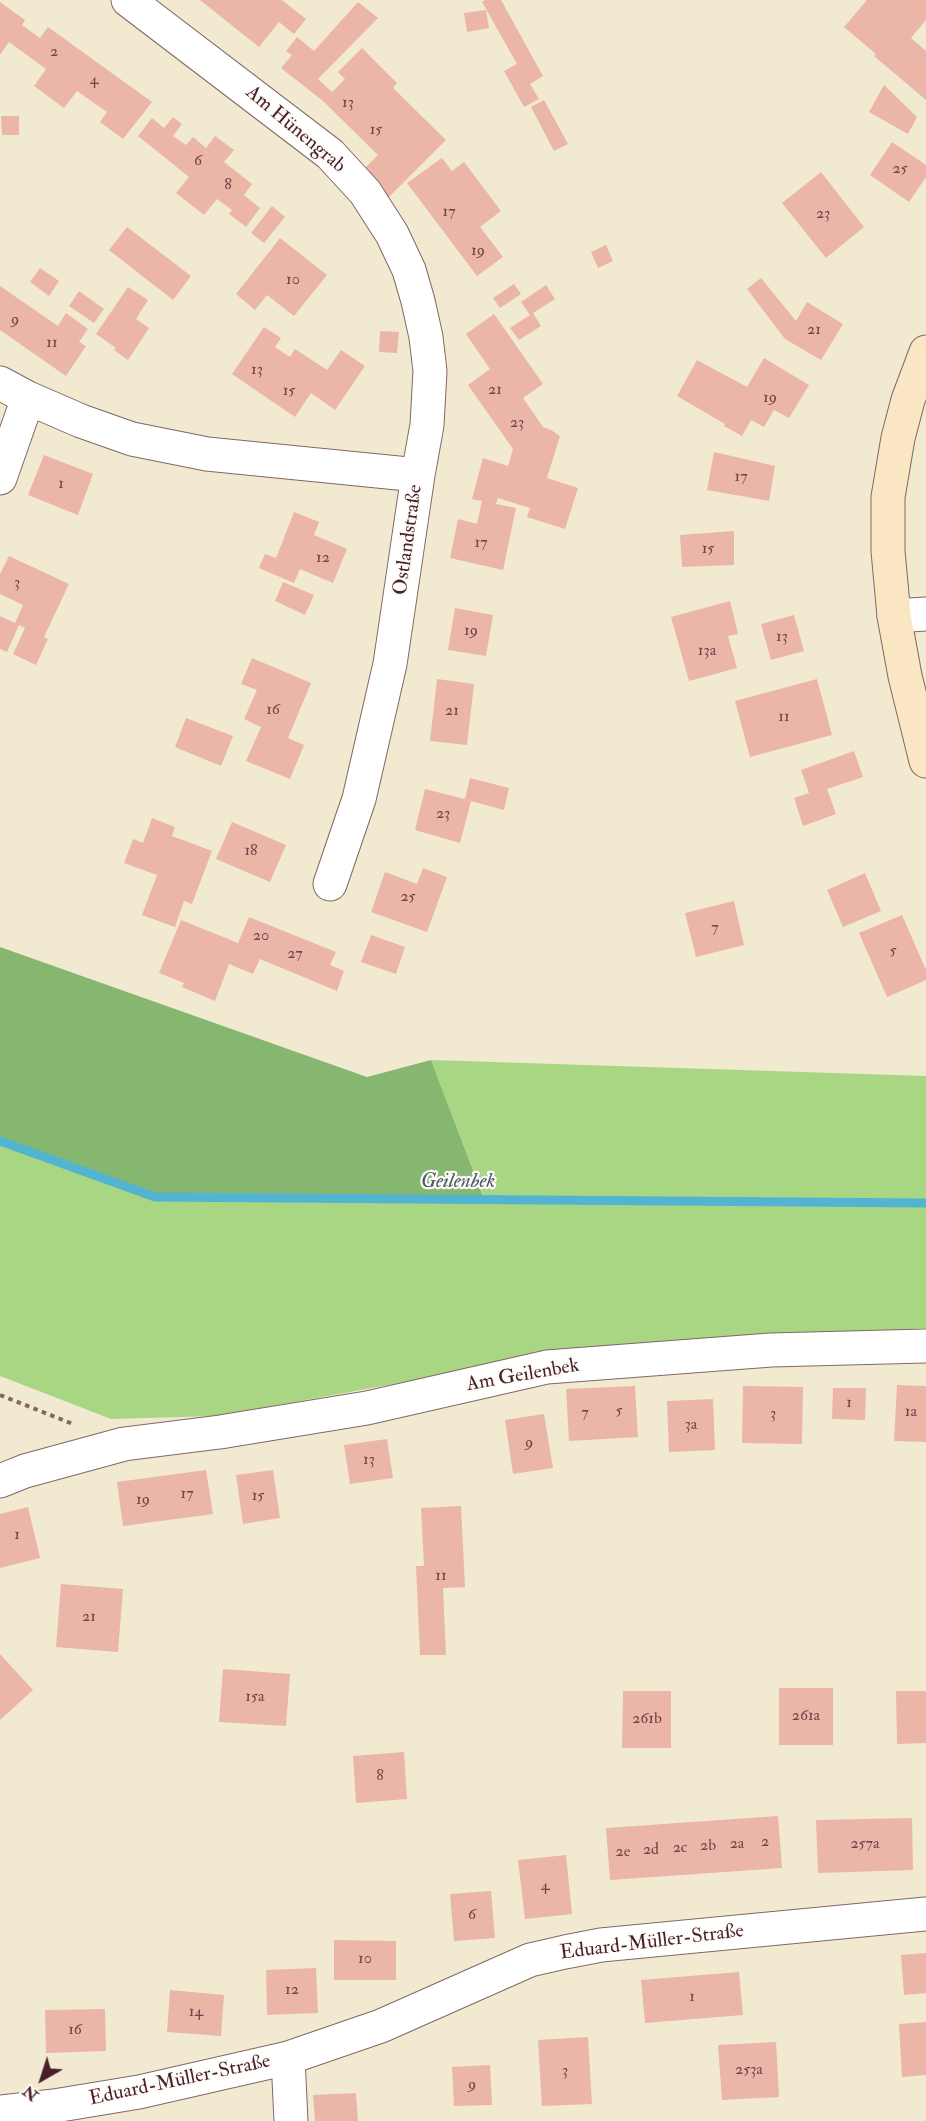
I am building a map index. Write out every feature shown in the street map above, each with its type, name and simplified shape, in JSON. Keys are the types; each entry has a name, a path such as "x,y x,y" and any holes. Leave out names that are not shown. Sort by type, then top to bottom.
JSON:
{"main road":[{"path":"926,352 908,400 898,438 888,497 888,551 894,616 905,676 926,761"}],"street":[{"name":"Am Hünengrab","path":"128,0 330,154 365,192 392,234 409,270 418,301 426,336 430,372 427,425 417,475"},
{"name":"Ostlandstraße","path":"14,391 81,421 142,441 207,453 417,475 390,664 359,799 330,884"},
{"path":"0,478 14,391"},
{"path":"894,616 926,614"},
{"name":"Am Geilenbek","path":"0,1481 25,1471 124,1444 220,1432 367,1408 547,1367 771,1350 926,1346"},
{"name":"Eduard-Müller-Straße","path":"0,2112 139,2092 288,2058 381,2026 530,1960 565,1952 601,1945 926,1914"},
{"name":"Eduard-Müller-Straße","path":"288,2058 291,2121"}],"path":[{"path":"0,1395 124,1444"}],"green space":[{"path":"0,947 367,1077 431,1060 483,1196 156,1195 0,1139"},
{"path":"431,1060 926,1076 926,1328 571,1352 217,1416 111,1419 0,1376 0,1139 156,1195 483,1195"}],"building":[{"path":"200,0 282,0 306,19 294,34 279,22 259,47"},
{"path":"501,0 543,76 530,84 539,99 524,107 504,71 517,64 482,2"},
{"path":"867,0 926,0 926,20 911,38 926,51 926,100 844,27"},
{"path":"0,2 25,20 22,25 40,38 48,27 152,102 123,139 100,122 107,112 77,91 64,108 34,86 46,69 9,42 0,55"},
{"path":"358,2 378,18 318,79 332,92 345,79 338,72 362,48 397,83 393,88 446,140 384,202 361,172 378,155 323,101 281,68 292,55 286,51 297,37 314,51"},
{"path":"486,10 489,28 467,32 464,13"},
{"path":"884,85 917,117 908,134 869,112"},
{"path":"544,100 568,144 554,151 531,107"},
{"path":"1,116 19,116 19,135 2,135"},
{"path":"173,117 182,124 173,136 186,145 193,137 206,148 215,136 234,150 224,162 252,184 244,195 260,208 246,227 229,214 232,210 217,199 204,215 176,193 189,177 138,136 152,118 164,128"},
{"path":"892,142 926,165 926,177 909,202 870,175"},
{"path":"442,158 452,171 464,162 501,211 480,227 503,257 477,276 407,183"},
{"path":"821,172 864,227 826,258 782,203"},
{"path":"272,206 285,217 264,243 251,233"},
{"path":"127,227 191,276 173,300 109,250"},
{"path":"280,238 327,275 294,316 267,295 255,310 236,294"},
{"path":"606,245 613,261 598,268 591,252"},
{"path":"40,268 59,281 49,296 30,282"},
{"path":"761,278 796,321 807,302 843,324 821,360 785,339 747,289"},
{"path":"514,284 521,294 500,308 493,298"},
{"path":"546,285 555,299 533,313 541,326 519,340 510,328 530,315 521,302"},
{"path":"0,286 58,326 66,313 88,329 79,342 86,346 66,376 0,330"},
{"path":"128,287 148,300 136,319 149,328 128,360 96,334"},
{"path":"79,291 104,309 94,323 69,306"},
{"path":"494,314 543,384 523,398 543,427 560,436 547,478 578,488 565,529 527,517 530,508 498,498 496,504 516,508 503,570 450,558 458,519 477,524 482,501 472,499 483,458 508,466 513,449 468,385 490,369 466,334"},
{"path":"264,327 281,338 275,347 290,357 295,349 327,370 341,350 365,366 335,410 311,393 295,417 232,374"},
{"path":"380,331 399,332 397,353 379,352"},
{"path":"764,358 809,385 789,418 774,410 764,427 751,420 742,436 677,396 697,360 747,387"},
{"path":"714,452 775,466 769,501 707,490"},
{"path":"44,455 93,474 78,515 28,495"},
{"path":"294,512 319,522 314,535 347,549 333,583 300,569 294,583 259,568 265,554 276,558"},
{"path":"734,531 734,565 682,567 680,535"},
{"path":"9,556 69,584 44,637 48,639 36,665 13,654 25,628 19,625 7,652 0,649 0,616 15,623 23,605 0,594 0,574"},
{"path":"283,582 314,595 305,615 275,601"},
{"path":"730,601 738,634 728,636 737,668 689,681 671,617"},
{"path":"455,608 493,615 486,656 448,650"},
{"path":"794,615 804,651 771,660 761,624"},
{"path":"252,658 311,683 288,738 304,745 290,779 246,761 261,727 244,719 257,690 241,684"},
{"path":"437,679 474,684 467,745 430,741"},
{"path":"817,679 832,735 750,757 735,701"},
{"path":"186,718 233,736 221,766 175,747"},
{"path":"854,751 863,777 827,789 836,814 803,826 794,798 809,793 801,770"},
{"path":"470,778 509,788 504,810 471,801 460,843 415,830 425,789 465,799"},
{"path":"152,818 175,827 172,836 212,851 192,904 184,901 175,927 142,915 157,875 124,863 133,839 143,843"},
{"path":"232,822 286,845 270,882 216,859"},
{"path":"423,868 447,877 427,932 371,912 385,872 417,884"},
{"path":"865,873 881,911 843,927 827,890"},
{"path":"734,901 744,945 696,957 685,913"},
{"path":"902,915 926,970 926,980 887,997 859,933"},
{"path":"249,917 336,952 330,965 344,971 337,991 260,959 253,974 229,964 215,1001 182,987 184,983 159,973 181,920 238,943"},
{"path":"371,935 405,947 396,974 361,962"},
{"path":"897,1385 926,1386 926,1442 894,1441"},
{"path":"635,1386 638,1437 569,1441 566,1389"},
{"path":"743,1386 803,1387 802,1444 742,1443"},
{"path":"833,1388 866,1388 865,1420 832,1419"},
{"path":"713,1399 715,1450 669,1452 667,1401"},
{"path":"544,1414 553,1468 513,1474 505,1420"},
{"path":"387,1439 393,1478 350,1484 344,1445"},
{"path":"206,1470 213,1514 123,1526 117,1482"},
{"path":"273,1470 280,1518 243,1524 236,1475"},
{"path":"461,1506 465,1587 443,1588 446,1655 420,1655 416,1566 424,1566 421,1508"},
{"path":"28,1507 40,1558 0,1568 0,1514"},
{"path":"61,1584 123,1589 118,1652 56,1647"},
{"path":"0,1654 33,1690 0,1720"},
{"path":"223,1669 290,1674 286,1726 219,1722"},
{"path":"779,1688 833,1688 833,1745 779,1745"},
{"path":"623,1691 671,1691 671,1748 622,1748"},
{"path":"896,1691 926,1691 926,1743 897,1744"},
{"path":"404,1752 407,1799 356,1803 353,1756"},
{"path":"778,1816 782,1868 610,1880 606,1828"},
{"path":"912,1818 913,1870 818,1873 816,1820"},
{"path":"566,1855 572,1914 525,1919 518,1860"},
{"path":"491,1891 495,1938 454,1941 450,1894"},
{"path":"334,1940 396,1941 396,1980 334,1980"},
{"path":"926,1953 926,1993 904,1995 901,1955"},
{"path":"316,1968 318,2013 267,2015 266,1970"},
{"path":"739,1972 743,2015 645,2023 641,1980"},
{"path":"170,1990 224,1995 221,2036 167,2032"},
{"path":"105,2009 106,2051 46,2053 45,2010"},
{"path":"926,2022 926,2075 902,2077 899,2024"},
{"path":"588,2037 592,2104 542,2106 538,2040"},
{"path":"776,2042 779,2097 722,2100 718,2045"},
{"path":"490,2065 492,2105 454,2106 452,2067"},
{"path":"356,2093 358,2121 315,2121 313,2095"}],"waterway":[{"name":"Geilenbek","path":"0,1141 155,1197 926,1203"}]}
